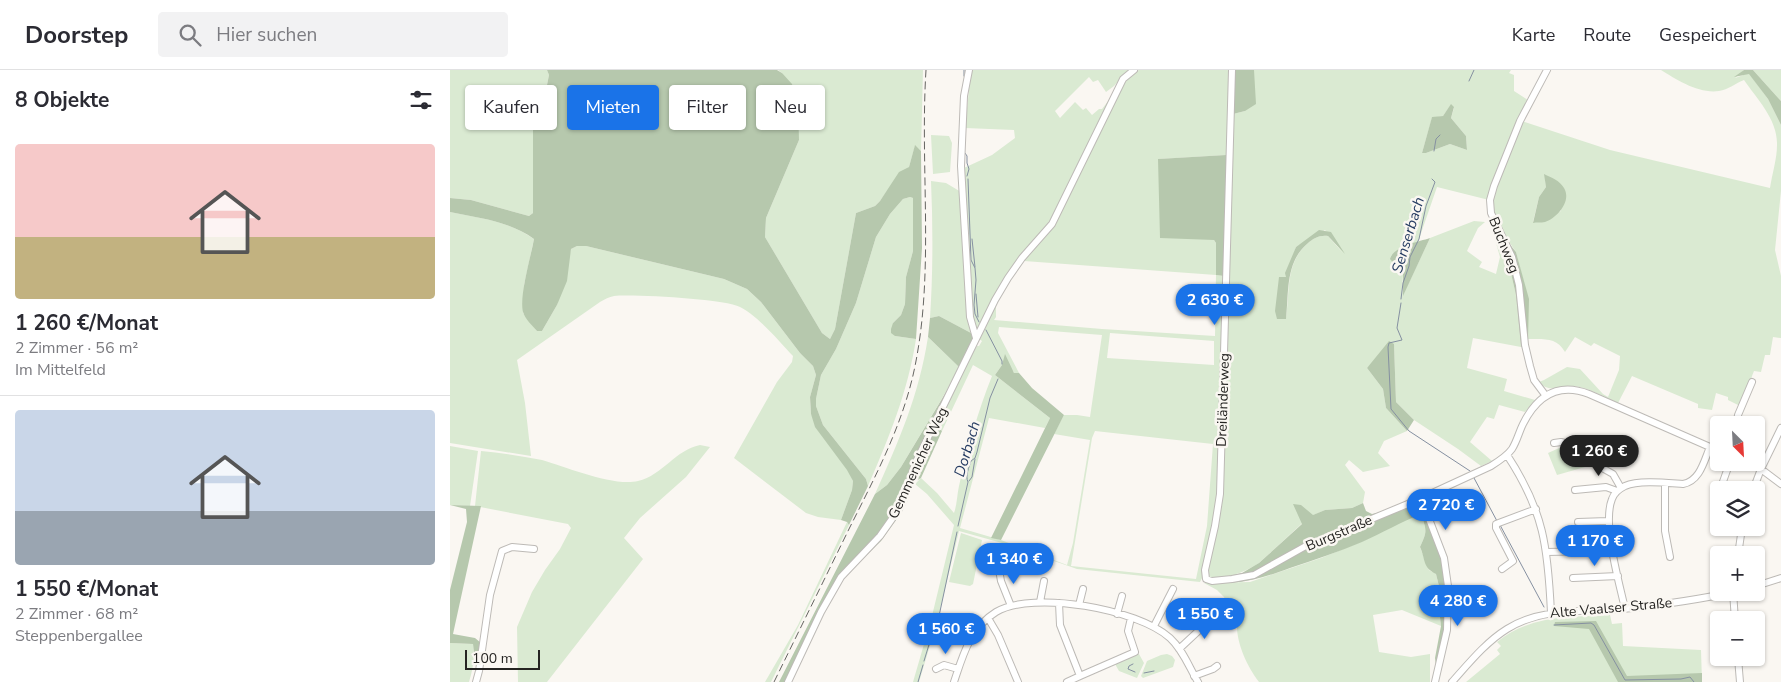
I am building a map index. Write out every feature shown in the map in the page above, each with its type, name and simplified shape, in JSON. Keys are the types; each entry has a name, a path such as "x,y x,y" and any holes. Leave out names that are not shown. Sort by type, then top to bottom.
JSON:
{"street":[{"path":"969,70 964,96 961,175 970,317 976,338"},
{"name":"Gemmenicher Weg","path":"788,682 821,612 841,577 880,536 899,509 905,498 915,464 976,338 1008,278 1022,258 1052,224 1123,79 1134,70"},
{"name":"Dreiländerweg","path":"1206,579 1205,570 1220,494 1232,70"},
{"name":"Buchweg","path":"1546,396 1534,380 1525,345 1519,284 1512,257 1491,214 1490,200 1520,121 1547,70"},
{"path":"1738,416 1752,382"},
{"path":"1546,396 1560,390 1582,392 1710,447 1694,480 1687,483 1634,484 1619,490 1612,499 1608,521 1625,609"},
{"name":"Burgstraße","path":"1206,579 1232,579 1254,575 1304,547 1422,498 1491,466 1512,448 1530,412 1546,396"},
{"path":"1765,461 1781,428"},
{"path":"1554,443 1562,442 1585,448 1589,451 1595,464 1613,474 1619,490"},
{"path":"1507,454 1525,484 1543,530 1551,613"},
{"path":"1764,471 1781,484"},
{"path":"1665,483 1665,531 1670,557"},
{"path":"1575,490 1606,487 1619,490"},
{"path":"1422,498 1444,558 1448,586 1447,630 1435,682"},
{"path":"1502,569 1514,561 1496,528 1496,524 1536,509"},
{"path":"1578,522 1608,521"},
{"path":"1546,552 1592,551 1612,546"},
{"path":"476,682 490,595 502,551 512,547 534,549"},
{"path":"999,570 1001,581 1011,606"},
{"path":"1573,578 1618,576"},
{"path":"1765,583 1781,578"},
{"path":"1040,602 1044,581"},
{"path":"1080,605 1083,589"},
{"path":"1154,626 1173,589"},
{"path":"1117,614 1122,596"},
{"name":"Alte Vaalser Straße","path":"1452,682 1500,633 1518,623 1551,613 1625,609 1710,597"},
{"path":"954,682 965,648 975,631 988,618 996,612 1011,606 1040,602 1080,605 1154,626 1170,638 1179,649 1198,682"},
{"path":"1060,603 1060,625 1080,676"},
{"path":"1179,649 1209,621 1210,617"},
{"path":"988,618 998,635 1018,682"},
{"path":"1066,682 1135,652 1128,631 1131,618"},
{"path":"958,620 975,631"},
{"path":"936,669 943,664 958,669"},
{"path":"1194,676 1216,666"},
{"path":"1739,666 1740,682"}],"green space":[{"path":"450,70 547,70 549,75 547,85 465,85 465,130 533,130 533,213 529,216 471,200 450,198"},
{"path":"547,70 777,70 782,73 792,85 756,85 756,130 799,130 799,140 766,218 765,237 822,333 830,339 835,329 856,213 875,206 880,201 899,172 909,167 915,145 921,151 922,248 916,339 895,336 891,333 893,323 901,315 905,304 906,277 913,251 913,198 910,197 903,199 890,214 876,237 856,303 836,349 821,375 816,399 816,406 823,425 866,479 868,486 849,525 841,520 852,490 853,481 815,427 811,414 810,397 816,375 813,366 800,353 761,302 747,289 724,279 586,246 577,246 571,249 567,281 557,305 542,331 537,331 525,317 522,305 534,239 504,224 450,212 450,198 471,200 529,216 533,213 533,130 557,130 557,85 547,85 549,75"},
{"path":"778,70 923,70 921,151 915,146 909,167 875,206 856,213 835,329 830,339 822,333 765,237 766,218 799,140 796,130 825,130 825,85 785,85 782,73"},
{"path":"971,70 1128,70 1106,92 1098,80 1093,82 1089,77 1055,111 1060,118 1075,102 1083,110 1086,108 1092,115 1099,109 1102,109 1112,96 1051,222 1035,240 976,328 972,324 964,168 992,155 1015,138 1014,130 965,128"},
{"path":"1139,70 1231,70 1226,155 1159,159 1216,243 1216,275 1024,261 1054,225 1123,84"},
{"path":"1235,70 1254,70 1256,104 1245,111 1233,114"},
{"path":"1254,70 1511,70 1509,73 1514,75 1514,91 1528,100 1489,200 1437,187 1418,242 1403,247 1403,295 1430,238 1474,221 1485,222 1478,228 1467,251 1482,262 1479,267 1496,274 1500,257 1496,243 1503,239 1516,295 1521,347 1473,338 1467,368 1507,379 1504,391 1535,400 1525,412 1499,405 1494,419 1487,417 1470,442 1492,461 1481,466 1414,420 1396,402 1394,345 1367,368 1383,389 1386,408 1407,431 1384,441 1378,453 1390,466 1363,472 1349,460 1345,465 1365,492 1363,503 1352,508 1325,510 1309,517 1259,563 1234,575 1220,578 1208,576 1207,572 1217,526 1225,365 1233,114 1245,111","holes":["1451,105 1454,108 1451,118 1466,136 1467,150 1450,144 1422,153 1432,118 1443,116","1325,230 1343,253 1328,236 1319,237 1307,244 1295,260 1292,269 1286,318 1279,277 1286,277 1296,247"]},
{"path":"1661,70 1744,70 1735,78 1749,73 1768,99 1781,125 1781,191 1775,250 1781,276 1781,338 1773,337 1770,355 1765,355 1761,372 1754,371 1740,406 1728,400 1728,397 1716,393 1712,410 1698,408 1698,404 1632,376 1618,403 1579,387 1547,388 1543,386 1539,382 1567,367 1580,369 1608,397 1619,370 1620,356 1594,343 1591,346 1575,337 1565,352 1554,341 1528,339 1528,299 1516,252 1496,223 1491,200 1522,121 1610,150 1770,188 1777,145 1774,127 1766,110 1744,80 1726,89 1711,91 1688,85","holes":["1545,175 1561,211 1533,222 1539,197 1546,187"]},
{"path":"1744,70 1753,70 1781,101 1781,125 1768,99 1749,74 1734,77"},
{"path":"1753,70 1781,70 1781,101"},
{"path":"1451,104 1454,107 1451,118 1466,136 1467,150 1450,144 1422,153 1432,117 1443,116"},
{"path":"931,135 949,136 952,143 950,172 933,174"},
{"path":"1226,155 1224,276 1216,275 1216,243 1214,240 1160,238 1158,159"},
{"path":"1544,174 1562,185 1566,193 1565,203 1550,220 1533,223 1539,197 1546,187"},
{"path":"931,181 946,183 961,192 968,323 971,333 939,316 930,318 932,284"},
{"path":"913,198 913,251 906,277 905,304 901,315 893,323 895,336 916,339 903,396 868,486 866,479 823,425 816,406 816,399 821,375 836,349 856,303 876,237 890,214 903,199"},
{"path":"450,212 504,224 534,239 524,285 523,313 537,331 542,331 557,305 571,249 577,246 586,246 724,279 747,289 761,302 800,353 813,366 816,375 810,397 811,414 848,470 853,481 852,490 841,520 818,517 806,513 734,458 777,382 792,362 793,356 754,316 740,307 731,304 658,296 614,296 605,299 517,360 525,403 531,456 450,443"},
{"path":"1319,230 1331,232 1345,254 1328,236 1317,237 1307,244 1300,252 1291,269 1286,319 1277,319 1275,311 1279,277 1286,277 1285,273 1296,247"},
{"path":"1430,238 1403,296 1403,271 1401,266 1395,265 1390,259 1401,248"},
{"path":"1503,239 1516,252 1529,299 1528,339 1521,347 1516,295"},
{"path":"1216,275 1224,276 1217,497 1203,576 1200,582 1077,569 1002,543 959,531 937,622 919,682 913,682 931,620 954,525 927,494 915,484 921,478 954,513 969,444 992,376 973,365 942,431 937,427 963,370 982,341 979,339 996,303 996,317 994,320 1215,336","holes":["999,327 1102,335 1090,417 1064,415 1054,434 1090,440 1073,543 1067,565 1001,540 960,528 989,418 1045,428 1050,418 995,375 1002,365 1014,373 1019,373 998,333","1110,333 1214,341 1214,365 1107,358","1095,431 1213,444 1207,526 1196,579 1071,566 1092,438"]},
{"path":"939,316 971,333 973,340 960,368 928,337 930,318"},
{"path":"928,337 960,368 901,467 887,485 875,494 914,398"},
{"path":"1389,341 1394,344 1396,402 1414,420 1407,431 1386,408 1383,389 1367,368"},
{"path":"1005,354 1014,373 1019,373 1032,388 1064,415 1001,540 991,538 1050,418 995,375 1002,365"},
{"path":"952,382 957,384 937,427 942,431 921,478 916,481 901,513 881,541 843,578 834,592 790,682 779,682 875,494 887,485 901,467"},
{"path":"700,445 710,447 686,477 640,518 624,538 643,559 547,682 518,682 517,627 532,592 560,549 571,528 568,524 475,506 481,451 542,460 603,479 628,482 638,481 655,474 683,452"},
{"path":"1566,445 1585,450 1592,465 1557,475 1548,453"},
{"path":"450,446 478,451 470,506 450,505"},
{"path":"1363,503 1366,511 1372,514 1396,512 1419,504 1422,507 1441,553 1445,577 1445,632 1436,666 1435,658 1441,626 1438,599 1439,586 1436,574 1426,566 1420,547 1425,531 1421,514 1353,546 1267,576 1230,583 1224,577 1242,573 1259,563 1302,524 1293,504 1301,505 1313,515 1325,510 1352,508"},
{"path":"450,505 481,506 453,634 475,638 481,643 480,654 474,653 473,644 450,643 450,590 467,522 466,509"},
{"path":"1421,514 1425,531 1420,547 1429,570 1436,574 1439,586 1438,600 1441,626 1402,610 1373,615 1379,652 1411,657 1430,654 1430,682 1259,682 1243,654 1238,638 1237,623 1224,597 1217,590 1204,583 1250,582 1321,558"},
{"path":"847,522 849,525 771,682 765,682 798,625"},
{"path":"961,533 982,540 973,584 970,586 949,582"},
{"path":"1610,615 1612,624 1622,623 1623,646 1701,650 1702,682 1466,682 1500,654 1497,650 1501,646 1497,642 1510,633 1536,622 1550,619"},
{"path":"1596,621 1627,676 1702,673 1702,682 1618,682 1589,629 1554,626 1555,622"},
{"path":"450,643 473,644 472,673 469,682 450,682"},
{"path":"1139,654 1144,663 1137,678 1119,671 1115,664"},
{"path":"1167,654 1175,660 1173,667 1143,678 1141,676 1147,661"}],"waterway":[{"name":"Dorbach","path":"964,70 964,76"},
{"name":"Senserbach","path":"1469,81 1474,70"},
{"name":"Senserbach","path":"1434,151 1436,139 1440,135"},
{"name":"Dorbach","path":"965,153 969,169 967,176"},
{"name":"Dorbach","path":"968,179 971,260 975,268 976,280 974,305 975,314 979,322"},
{"name":"Senserbach","path":"1401,299 1410,257 1419,239 1426,206 1435,182 1432,179"},
{"name":"Dorbach","path":"972,239 975,267"},
{"name":"Dorbach","path":"976,294 978,317"},
{"name":"Senserbach","path":"1401,303 1397,328 1402,340 1389,343 1388,347 1391,409 1409,431 1470,471"},
{"name":"Dorbach","path":"986,330 1002,364"},
{"name":"Dorbach","path":"958,526 968,482 968,469 971,461 975,458 990,398 998,379"},
{"path":"969,481 972,477 975,459"},
{"name":"Senserbach","path":"1474,478 1497,521"},
{"name":"Senserbach","path":"1500,525 1544,607"},
{"name":"Dorbach","path":"924,661 931,633 939,616 957,532"},
{"name":"Senserbach","path":"1554,625 1591,623 1594,625 1625,680 1681,679 1690,677 1694,682"},
{"path":"1133,664 1128,669 1135,672"},
{"name":"Dorbach","path":"918,682 923,665"},
{"path":"1144,673 1154,671"}],"railway":[{"path":"774,682 889,447 911,383 921,325 924,289 926,70"}]}
